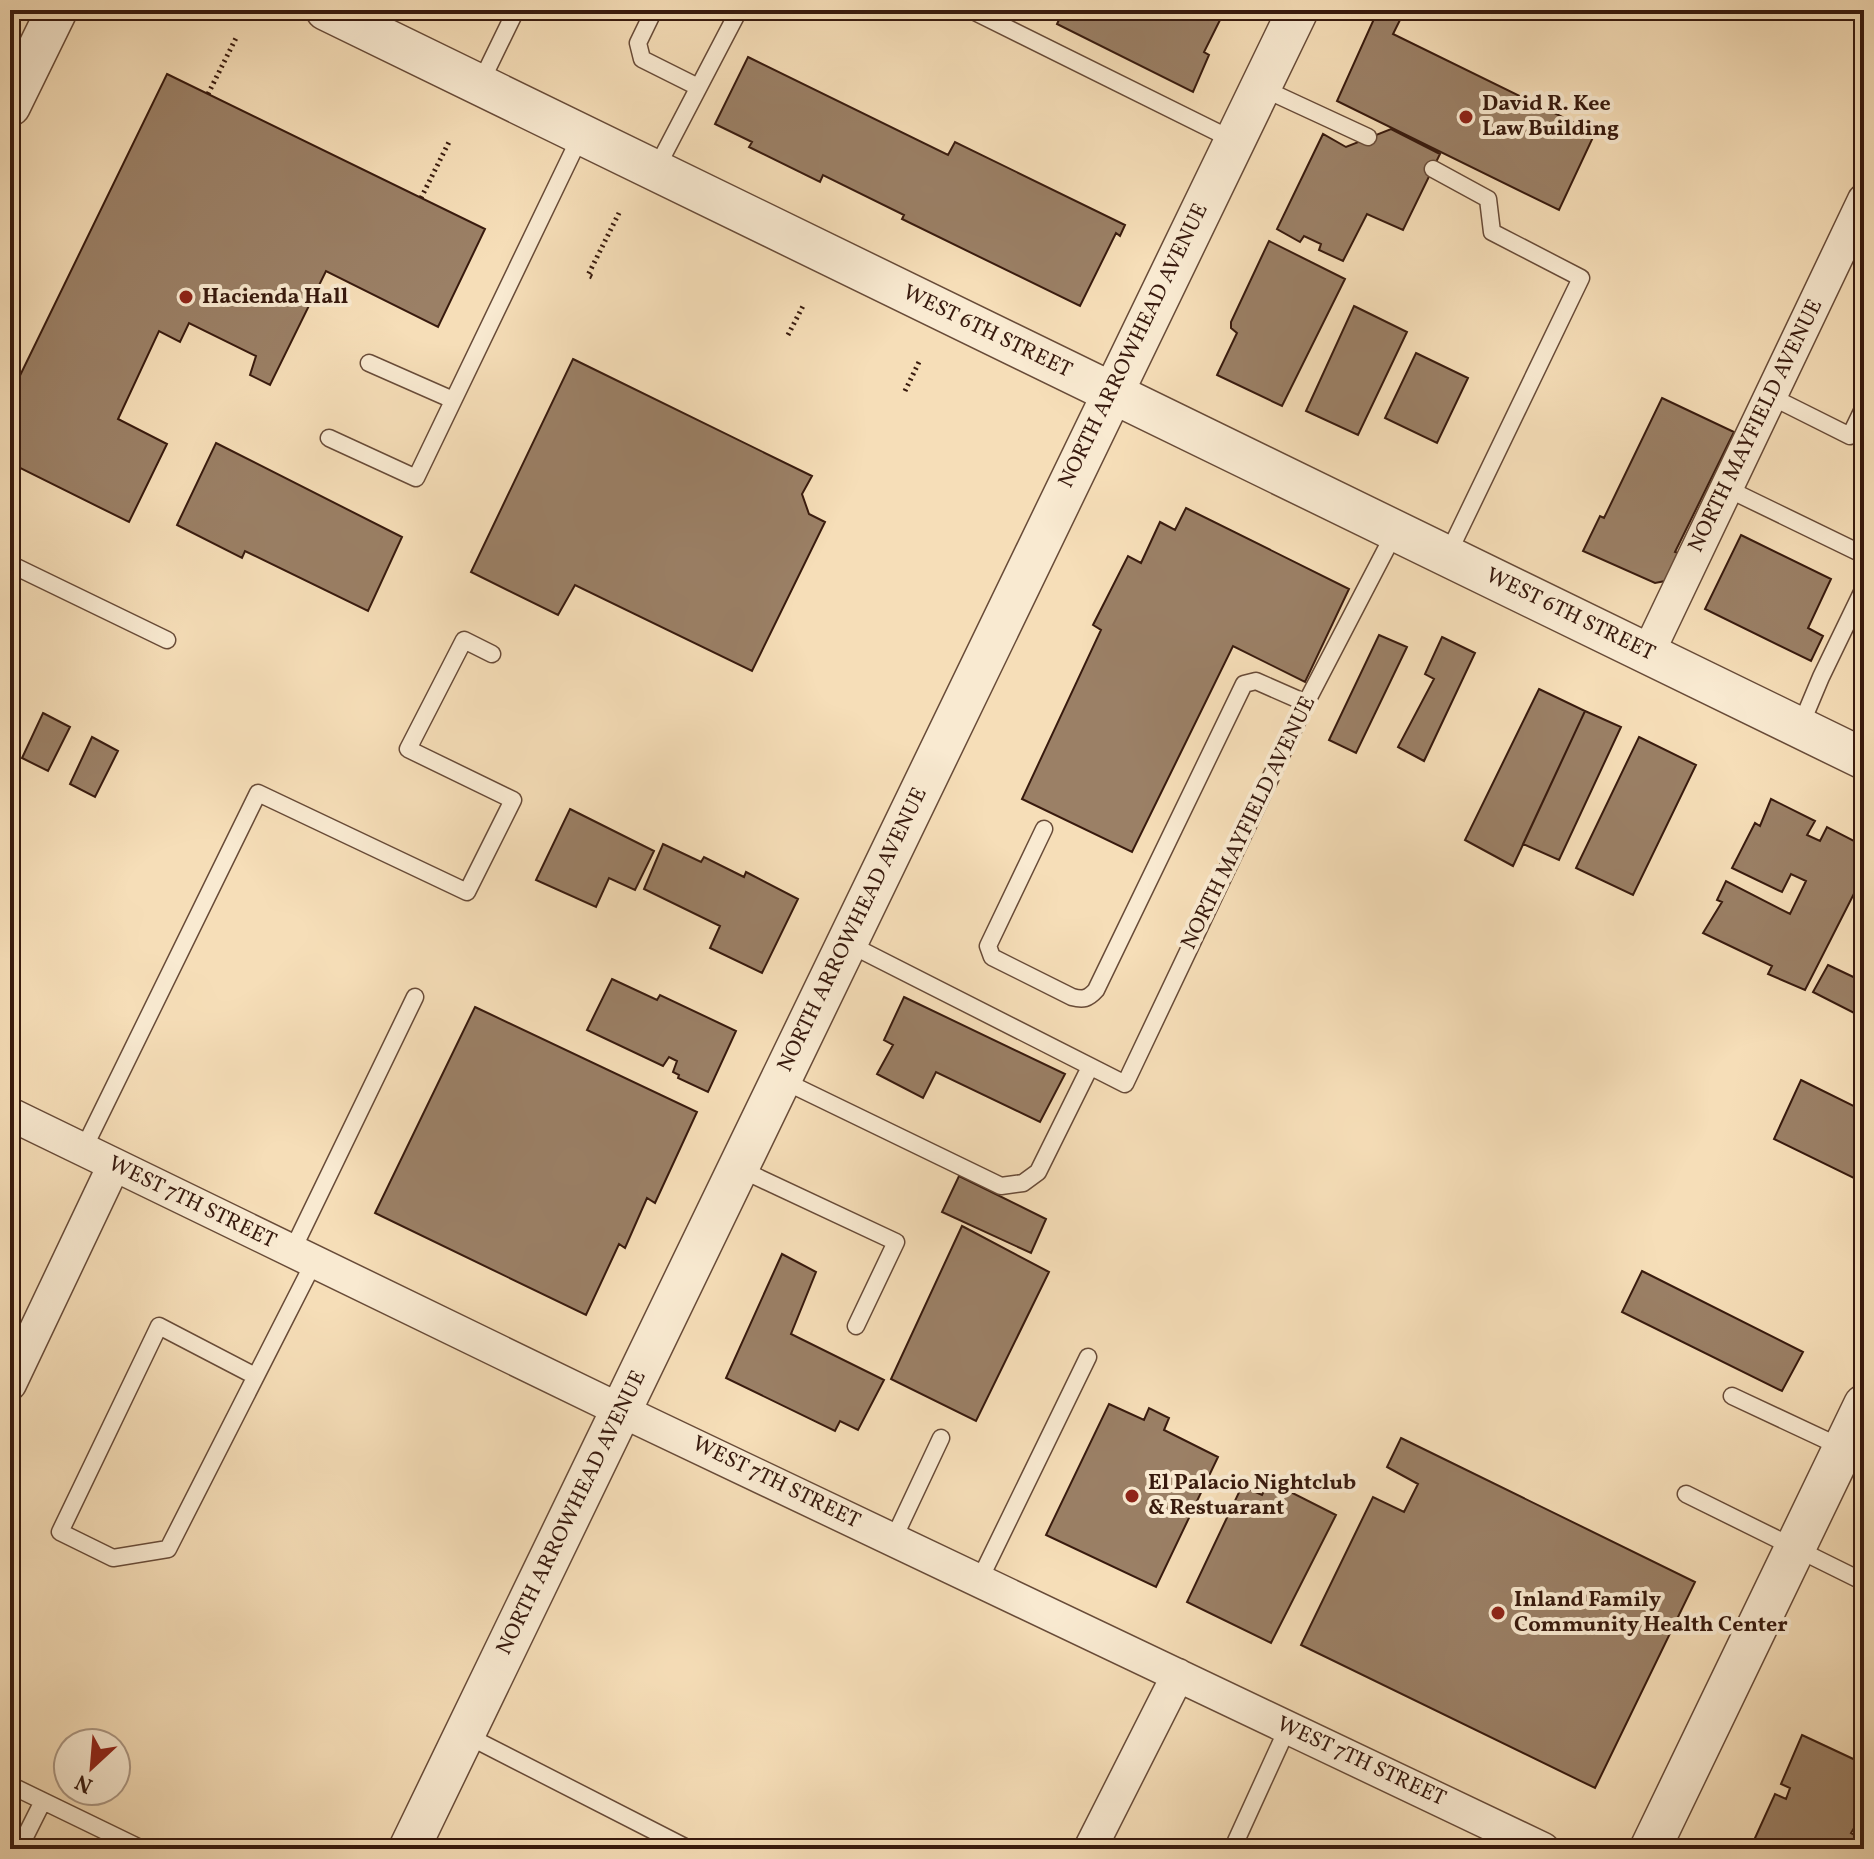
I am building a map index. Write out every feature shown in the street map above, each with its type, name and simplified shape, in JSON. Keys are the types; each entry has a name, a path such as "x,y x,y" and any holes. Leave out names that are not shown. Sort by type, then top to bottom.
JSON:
{"street":[{"path":"10,106 57,10"},
{"name":"WEST 6TH STREET","path":"326,10 1864,759"},
{"name":"NORTH ARROWHEAD AVENUE","path":"409,1849 1298,10"},
{"name":"NORTH MAYFIELD AVENUE","path":"1648,653 1864,200"},
{"name":"WEST 7TH STREET","path":"10,1114 622,1411 1543,1849"},
{"path":"10,1384 114,1165"},
{"path":"1650,1849 1864,1405"},
{"path":"1090,1849 1178,1675"}],"lane":[{"path":"480,85 516,10"},
{"path":"654,10 638,43 642,59 698,87"},
{"path":"655,171 739,10"},
{"path":"971,10 1234,140"},
{"path":"1260,87 1368,137"},
{"path":"329,438 416,478 581,135"},
{"path":"1433,169 1488,199 1492,232 1581,278 1447,556"},
{"path":"369,363 453,400"},
{"path":"1770,396 1850,436 1863,411"},
{"path":"1726,488 1864,555"},
{"name":"NORTH MAYFIELD AVENUE","path":"1090,1067 1125,1084 1306,703 1396,531"},
{"path":"10,564 167,640"},
{"path":"1800,727 1864,588"},
{"path":"83,1150 258,793 467,892 513,800 408,749 464,640 492,654"},
{"path":"1044,829 988,946 992,957 1072,997 1082,999 1090,997 1096,990 1244,684 1256,681 1306,703"},
{"path":"782,1080 1001,1186 1023,1183 1038,1172 1090,1067 847,943"},
{"path":"255,1376 159,1326 60,1532 113,1558 168,1549 255,1376 303,1256 415,997"},
{"path":"738,1168 896,1242 856,1326"},
{"path":"979,1581 1088,1357"},
{"path":"1732,1396 1843,1448"},
{"path":"893,1540 941,1438"},
{"path":"1686,1494 1864,1582"},
{"path":"1236,1841 1288,1727"},
{"path":"465,1734 689,1849"},
{"path":"10,1785 142,1849"},
{"path":"19,1849 43,1801"}],"path":[{"path":"208,94 236,38"},
{"path":"421,198 450,140"},
{"path":"592,277 588,275 619,213"},
{"path":"788,335 804,304"},
{"path":"905,391 919,362"}],"building":[{"path":"1060,10 1225,10 1204,52 1209,55 1193,92 1057,24 1063,11"},
{"name":"David R. Kee Law Building","path":"1378,10 1404,12 1393,34 1595,133 1559,210 1337,101"},
{"path":"748,57 948,155 955,142 1125,225 1120,236 1116,233 1080,306 902,219 904,215 823,175 820,182 749,147 752,142 715,124"},
{"name":"Hacienda Hall","path":"167,74 485,229 438,327 326,271 270,385 250,375 256,356 189,323 180,342 159,331 118,419 167,444 129,522 10,463 10,396"},
{"path":"1391,129 1440,154 1403,230 1367,214 1343,261 1319,250 1321,244 1304,236 1300,242 1277,229 1323,134 1346,147"},
{"path":"1269,241 1345,279 1282,406 1217,375 1237,333 1231,328 1231,322"},
{"path":"1354,306 1407,332 1358,435 1306,411"},
{"path":"1416,353 1468,378 1437,443 1385,418"},
{"path":"573,359 812,476 802,494 809,514 825,522 752,671 575,585 558,615 471,572"},
{"path":"1662,398 1734,432 1675,552 1681,554 1665,581 1655,583 1583,551 1600,516 1604,518"},
{"path":"216,443 402,537 368,611 245,551 242,558 177,525"},
{"path":"1186,508 1349,589 1305,682 1233,646 1132,852 1022,799 1101,630 1093,625 1128,556 1141,563 1160,522 1175,530"},
{"path":"1741,535 1831,579 1808,628 1823,636 1811,661 1705,609"},
{"path":"1379,635 1407,647 1356,753 1329,740"},
{"path":"1442,637 1475,653 1424,761 1398,747 1434,679 1425,674"},
{"path":"1539,689 1585,711 1513,866 1465,840"},
{"path":"1585,711 1621,727 1559,860 1523,844"},
{"path":"43,713 70,727 48,771 22,758"},
{"path":"92,737 118,751 95,797 70,784"},
{"path":"1639,737 1696,765 1633,895 1576,868"},
{"path":"1771,799 1815,821 1807,835 1820,841 1827,827 1864,846 1864,874 1805,990 1768,974 1772,966 1703,933 1722,902 1717,900 1726,881 1790,914 1806,881 1791,874 1782,892 1732,868 1755,823 1760,826"},
{"path":"570,809 654,851 635,890 609,878 596,907 536,880"},
{"path":"663,844 701,862 704,857 744,877 746,872 798,899 762,973 710,948 720,926 644,889"},
{"path":"1828,965 1864,982 1864,1018 1813,992"},
{"path":"612,979 657,1000 660,995 736,1031 708,1092 678,1078 679,1075 673,1072 677,1061 669,1057 663,1066 587,1030"},
{"path":"904,997 1065,1074 1040,1122 936,1072 923,1098 877,1074 893,1045 884,1040"},
{"path":"475,1007 697,1112 655,1203 647,1198 625,1248 619,1244 586,1315 375,1213"},
{"path":"1801,1080 1864,1111 1864,1183 1774,1139"},
{"path":"959,1176 1046,1219 1031,1253 942,1212"},
{"path":"962,1226 1049,1272 976,1421 891,1379"},
{"path":"782,1254 816,1272 791,1334 884,1380 858,1430 840,1421 835,1431 726,1378"},
{"path":"1642,1271 1803,1352 1782,1391 1622,1312"},
{"name":"El Palacio Nightclub & Restuarant","path":"1109,1404 1144,1420 1149,1408 1169,1418 1164,1430 1218,1457 1156,1587 1046,1535"},
{"name":"Inland Family Community Health Center","path":"1401,1438 1695,1582 1595,1788 1301,1645 1373,1497 1404,1512 1418,1484 1387,1467"},
{"path":"1269,1481 1336,1515 1271,1643 1187,1602 1242,1486 1262,1495"},
{"path":"1802,1735 1864,1764 1864,1826 1857,1823 1851,1833 1864,1840 1860,1849 1750,1849 1775,1794 1786,1799 1790,1788 1781,1784"}],"place":[{"name":"David R. Kee Law Building","path":"1466,117"},
{"name":"Hacienda Hall","path":"186,297"},
{"name":"El Palacio Nightclub & Restuarant","path":"1132,1496"},
{"name":"Inland Family Community Health Center","path":"1498,1613"}]}
